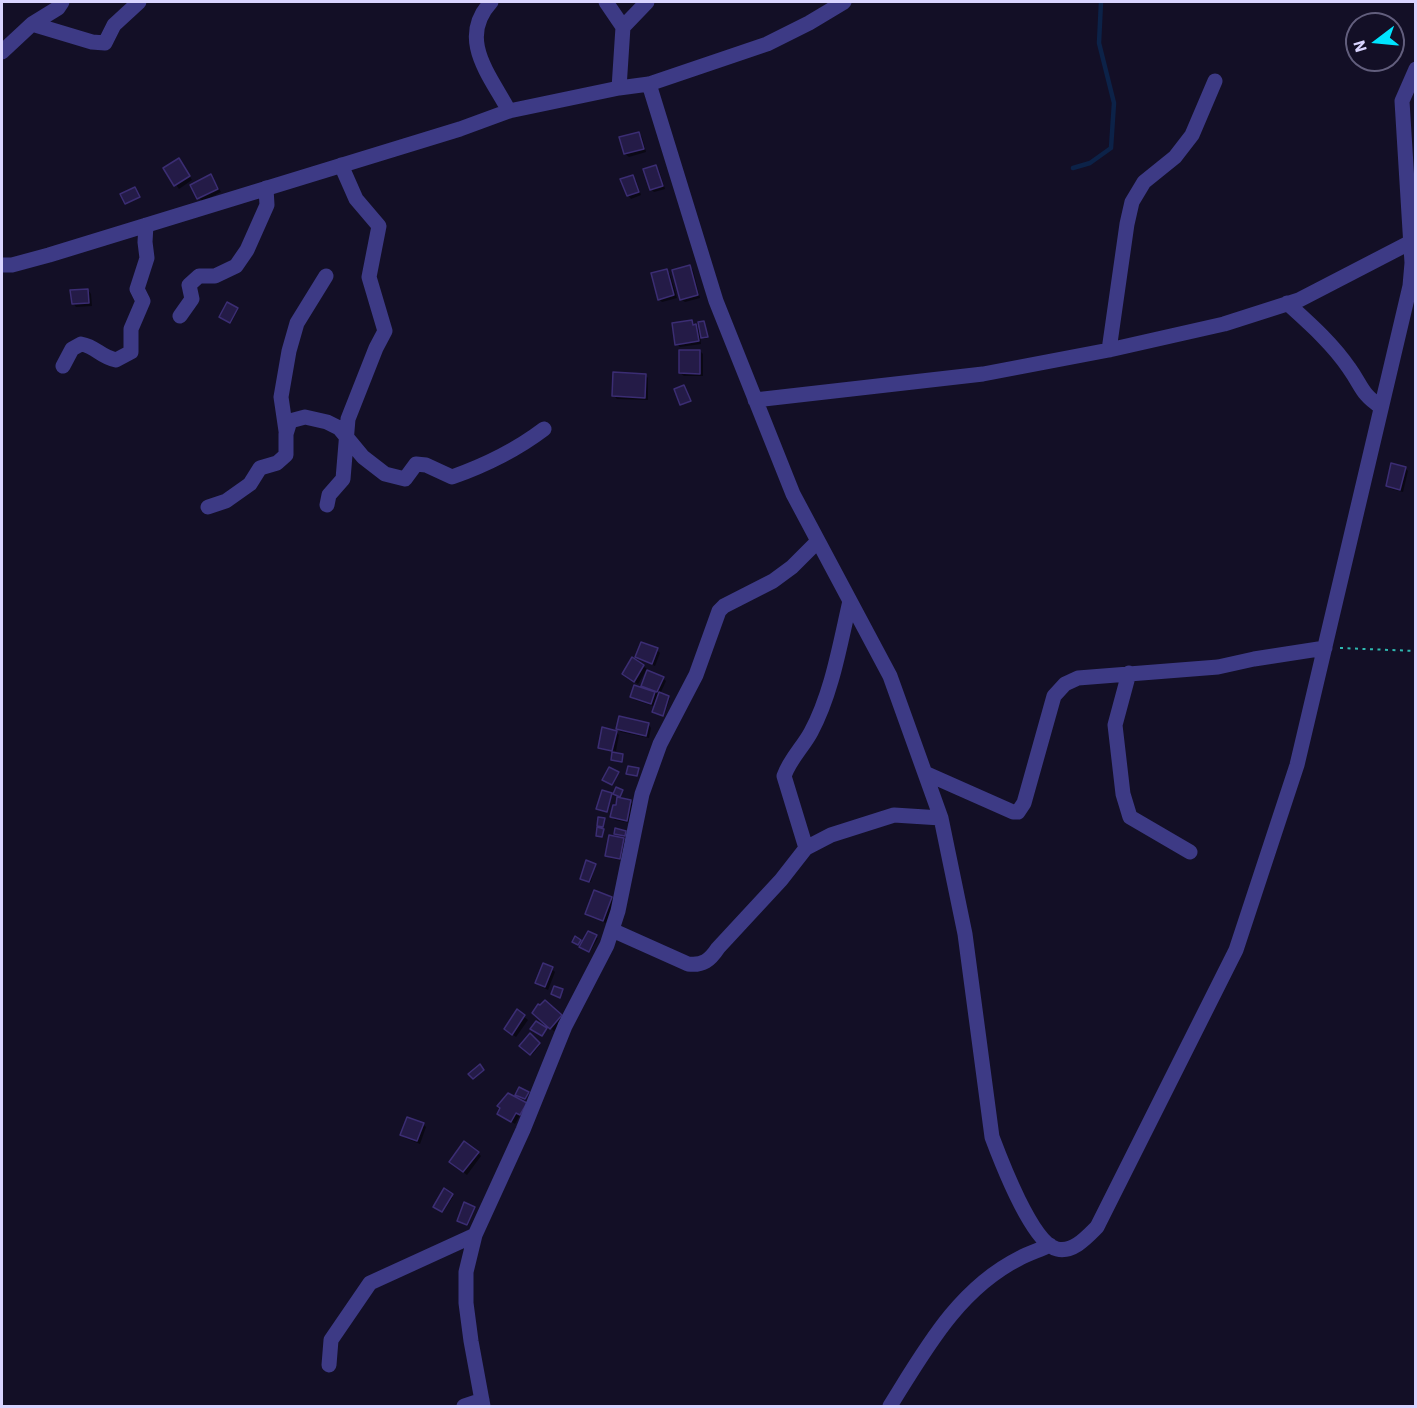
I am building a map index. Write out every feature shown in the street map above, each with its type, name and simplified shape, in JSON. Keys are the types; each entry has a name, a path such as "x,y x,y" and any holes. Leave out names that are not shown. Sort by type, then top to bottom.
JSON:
{"street":[{"path":"2,52 32,24 58,8 62,2"},
{"path":"32,24 92,42 105,43 114,25 138,2"},
{"path":"491,2 475,28 476,40 479,54 509,111"},
{"path":"606,2 623,27 619,88"},
{"path":"623,27 647,2"},
{"path":"2,264 12,265 40,257 460,129 509,111 649,84 767,44 844,2"},
{"path":"649,84 716,301 755,400 793,494 890,676 926,773 941,818 965,934 992,1137 1004,1169 1033,1227 1057,1249 1072,1247 1097,1227 1236,950 1298,765 1410,286 1412,208 1402,101 1416,69"},
{"path":"1109,350 1132,202 1144,182 1175,157 1192,135 1215,81"},
{"path":"327,505 329,495 343,479 348,419 376,348 386,331 369,277 379,226 356,199 340,165"},
{"path":"180,316 192,299 189,285 199,276 215,276 236,266 247,250 267,205 266,188"},
{"path":"63,366 72,349 81,344 92,346 104,357 116,360 131,352 131,329 143,301 137,289 147,258 146,225"},
{"path":"755,400 983,374 1109,350 1224,324 1299,300 1411,242"},
{"path":"208,507 226,501 250,484 260,468 277,463 286,455 286,434 281,397 289,351 297,323 326,276"},
{"path":"1287,303 1322,335 1350,369 1367,398 1381,407"},
{"path":"286,434 290,421 306,417 327,422 339,428 363,457 385,474 405,479 416,464 426,465 452,477 504,456 509,450 522,446 544,429"},
{"path":"464,1407 482,1403 466,1303 466,1272 475,1235 523,1130 565,1026 607,945 618,911 642,794 660,744 696,675 719,611 792,567 818,541"},
{"path":"807,848 784,776 811,732 834,673 850,602"},
{"path":"926,773 1013,812 1018,812 1024,803 1054,696 1059,688 1078,678 1218,667 1325,648"},
{"path":"1129,673 1115,725 1123,794 1130,817 1190,852"},
{"path":"612,930 688,964 697,965 706,962 807,848 831,835 894,815 941,818"},
{"path":"329,1365 331,1340 370,1282 475,1235"},
{"path":"891,1407 950,1313 994,1274 1019,1258 1050,1245"}],"path":[{"path":"1325,648 1416,651"}],"building":[{"path":"639,132 644,149 624,154 619,137"},
{"path":"179,158 190,176 174,186 163,168"},
{"path":"656,165 663,186 650,190 643,169"},
{"path":"211,174 218,189 197,199 190,185"},
{"path":"633,175 639,192 627,196 620,179"},
{"path":"135,187 140,197 125,204 120,194"},
{"path":"690,265 698,295 680,300 672,270"},
{"path":"667,269 674,295 658,300 651,273"},
{"path":"88,289 89,303 72,304 70,290"},
{"path":"227,302 238,308 230,323 219,317"},
{"path":"692,320 693,325 696,324 699,341 675,345 672,323"},
{"path":"704,321 708,337 701,338 698,322"},
{"path":"679,350 700,350 700,374 679,373"},
{"path":"613,372 646,374 645,398 612,396"},
{"path":"684,385 691,401 680,405 674,389"},
{"path":"1391,463 1406,467 1400,490 1386,486"},
{"path":"641,642 658,648 652,664 635,657"},
{"path":"632,657 644,665 634,682 622,674"},
{"path":"647,670 664,677 657,692 641,686"},
{"path":"634,685 655,692 651,704 630,697"},
{"path":"659,692 669,696 663,716 652,712"},
{"path":"619,716 649,723 646,736 616,729"},
{"path":"602,727 617,731 612,751 598,748"},
{"path":"612,752 623,754 622,762 611,760"},
{"path":"628,766 639,768 637,776 626,774"},
{"path":"609,767 619,772 612,785 602,780"},
{"path":"616,787 623,790 620,797 613,794"},
{"path":"602,790 612,793 607,812 596,809"},
{"path":"617,797 631,800 627,821 610,817"},
{"path":"598,817 605,818 603,827 597,826"},
{"path":"597,827 604,829 602,837 596,836"},
{"path":"615,828 626,831 625,836 614,834"},
{"path":"609,835 624,838 620,859 605,856"},
{"path":"586,860 596,864 589,882 580,879"},
{"path":"594,890 612,897 603,921 585,914"},
{"path":"588,931 597,935 589,952 579,947"},
{"path":"575,936 581,940 578,945 572,942"},
{"path":"543,963 553,967 545,987 535,983"},
{"path":"554,986 563,989 560,998 551,994"},
{"path":"545,1000 562,1015 550,1029 532,1013 538,1004 540,1005"},
{"path":"517,1009 525,1015 512,1035 504,1029"},
{"path":"536,1021 547,1028 542,1036 530,1029"},
{"path":"530,1033 540,1043 530,1055 519,1046"},
{"path":"480,1064 484,1070 473,1079 468,1074"},
{"path":"519,1087 529,1092 525,1099 515,1095"},
{"path":"508,1093 527,1103 520,1115 516,1113 511,1122 497,1114 500,1108 497,1106"},
{"path":"407,1117 424,1123 417,1141 400,1135"},
{"path":"464,1141 479,1152 463,1172 449,1162"},
{"path":"444,1188 453,1194 442,1212 433,1207"},
{"path":"464,1202 475,1207 467,1225 457,1221"}],"waterway":[{"path":"1073,168 1090,163 1111,148 1114,103 1099,43 1101,2"}]}
